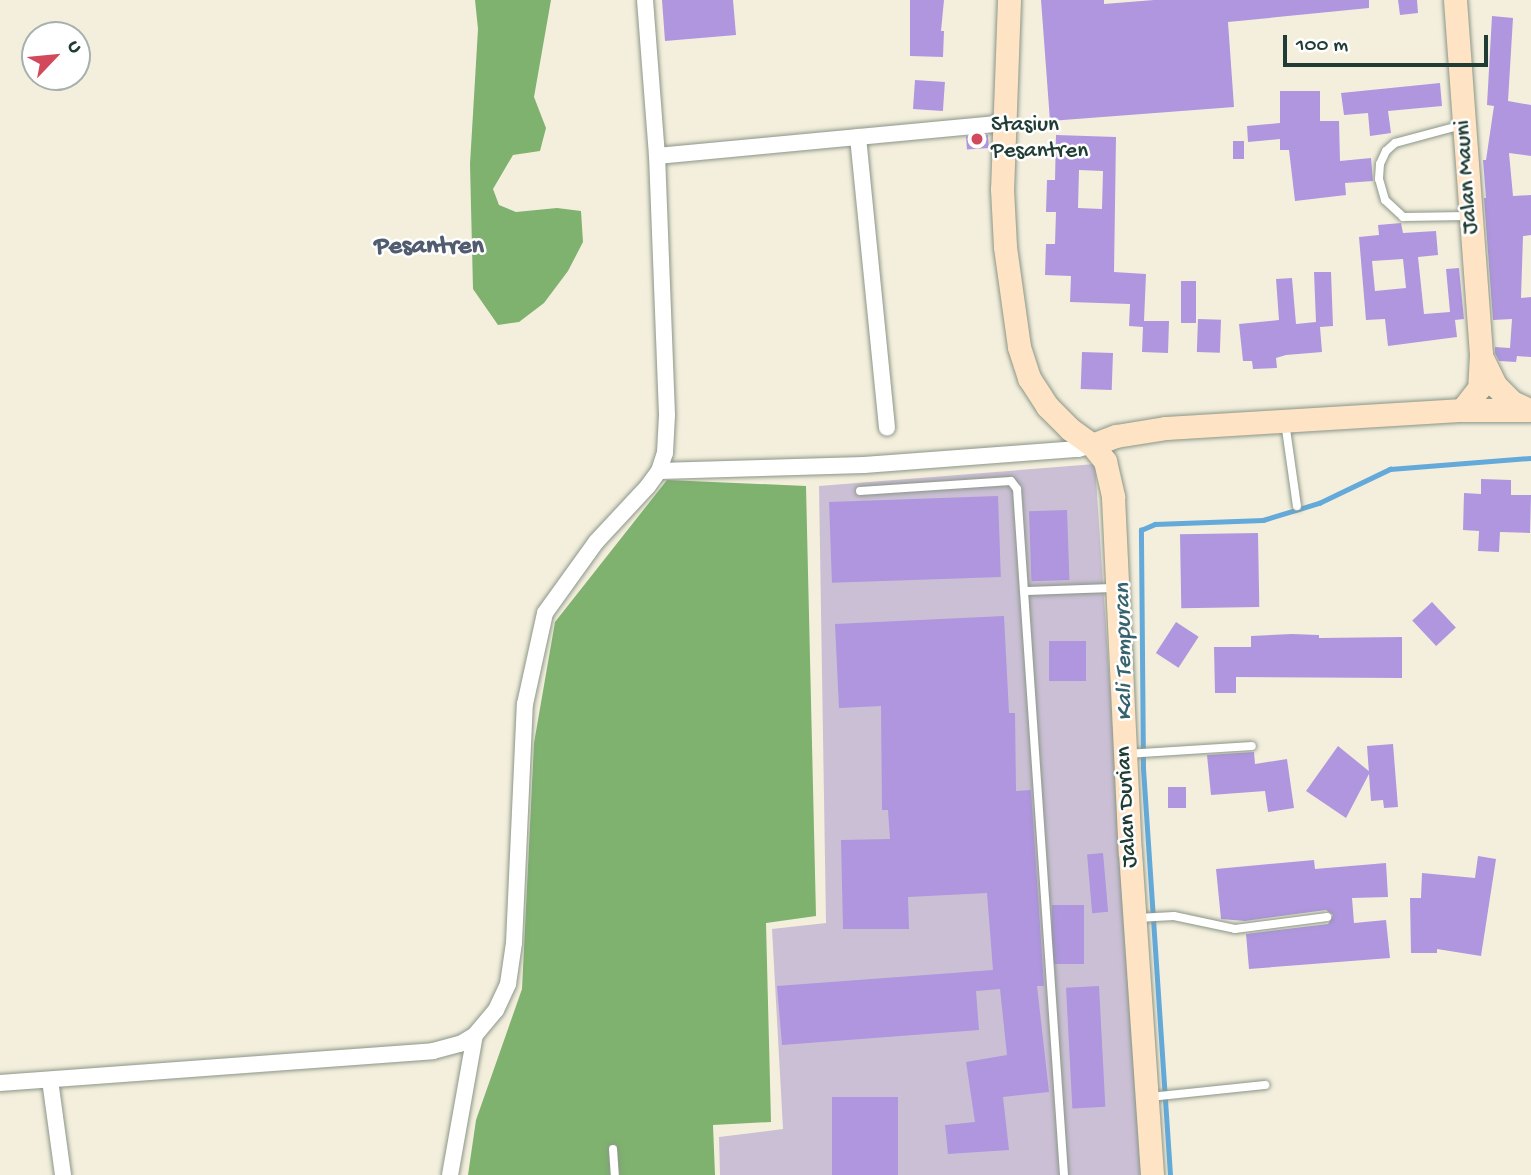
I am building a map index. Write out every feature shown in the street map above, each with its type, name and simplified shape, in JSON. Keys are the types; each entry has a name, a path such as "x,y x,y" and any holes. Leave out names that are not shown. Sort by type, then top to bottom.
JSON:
{"main road":[{"name":"Jalan Durian","path":"1009,0 1003,220 1013,311 1023,364 1047,406 1091,445 1105,461 1110,475 1125,754 1142,918 1154,1096 1152,1175"},
{"name":"Jalan Mauni","path":"1455,0 1481,354 1479,388 1462,410"},
{"name":"Jalan Mauni","path":"1481,354 1494,385 1512,401 1530,410"},
{"path":"1091,445 1116,436 1166,428 1287,432 1462,410 1530,410"}],"street":[{"path":"0,1083 433,1051 460,1044 475,1035 496,1010 508,984 514,943 525,704 545,613 596,542 659,471 665,453 667,425 657,156 645,0"},
{"path":"1455,0 1464,0"},
{"path":"657,156 1006,123"},
{"path":"858,138 887,428"},
{"path":"659,471 864,465 1078,449 1091,445"},
{"path":"450,1175 475,1035"},
{"path":"50,1080 63,1175"}],"lane":[{"path":"1464,125 1395,143 1386,151 1380,164 1379,179 1385,200 1403,218 1471,216"},
{"path":"1287,432 1297,506"},
{"path":"860,491 1011,481 1017,489 1065,1175"},
{"path":"1024,591 1118,588"},
{"path":"1125,754 1252,746"},
{"path":"1142,918 1174,916 1235,929 1327,917"},
{"path":"1154,1096 1265,1085"},
{"path":"613,1149 615,1175"}],"shaded area":[{"path":"1095,464 1143,1175 720,1175 719,1137 783,1129 772,929 826,923 819,486"}],"green space":[{"path":"475,0 551,0 534,97 546,128 540,151 513,155 493,189 499,205 516,212 557,208 581,211 583,242 568,271 544,303 519,322 498,325 473,289 470,164 478,29"},
{"path":"667,480 806,486 816,916 766,923 771,1122 713,1125 715,1175 468,1175 476,1120 522,989 534,743 555,622"}],"building":[{"path":"662,0 733,0 736,35 665,41"},
{"path":"910,0 944,0 941,31 944,31 943,57 910,56"},
{"path":"1041,0 1104,0 1104,4 1154,0 1369,0 1369,8 1228,22 1234,107 1050,121"},
{"path":"1398,0 1417,0 1418,13 1400,15"},
{"path":"1492,16 1513,18 1508,101 1531,105 1531,156 1509,153 1513,196 1531,195 1531,235 1523,236 1521,298 1531,297 1531,357 1517,356 1516,362 1499,361 1495,353 1495,347 1510,348 1512,319 1493,320 1484,198 1483,160 1486,160 1494,106 1487,105"},
{"path":"915,80 945,82 943,111 913,109"},
{"path":"1440,83 1442,106 1388,111 1391,133 1370,136 1368,113 1344,115 1341,93"},
{"path":"1280,91 1320,91 1320,121 1339,121 1340,161 1371,158 1373,181 1345,183 1346,195 1295,201 1289,150 1280,150 1280,139 1248,142 1247,126 1280,123"},
{"name":"Stasiun Pesantren","path":"988,135 989,148 967,150 966,137"},
{"path":"1056,135 1116,137 1114,272 1146,274 1144,321 1169,321 1168,353 1142,352 1143,327 1129,326 1130,304 1070,302 1071,276 1045,275 1046,244 1055,244 1056,212 1046,212 1047,180 1055,180","holes":["1079,170 1103,171 1102,209 1078,208"]},
{"path":"1233,141 1244,141 1244,159 1233,159"},
{"path":"1401,223 1403,233 1436,231 1438,255 1418,257 1424,314 1450,312 1446,269 1459,268 1464,319 1455,320 1457,337 1388,346 1385,319 1366,320 1359,237 1379,235 1378,225","holes":["1403,259 1406,288 1375,291 1372,261"]},
{"path":"1314,272 1331,272 1333,326 1320,327 1322,352 1286,355 1276,358 1277,368 1253,369 1252,361 1243,361 1239,324 1279,320 1276,279 1292,278 1296,324 1316,322"},
{"path":"1181,281 1196,281 1196,323 1181,323"},
{"path":"1198,319 1221,320 1220,353 1197,352"},
{"path":"1082,352 1113,353 1112,390 1081,389"},
{"path":"1481,479 1511,480 1511,495 1531,495 1530,533 1500,532 1499,552 1478,551 1479,531 1463,530 1464,493 1481,494"},
{"path":"998,496 1001,577 832,583 829,502"},
{"path":"1067,510 1069,580 1031,581 1029,511"},
{"path":"1258,533 1259,607 1181,608 1180,534"},
{"path":"1432,602 1456,628 1436,646 1412,620"},
{"path":"1004,616 1009,713 1015,713 1016,791 1031,790 1044,986 1037,986 1049,1092 1003,1097 1009,1150 948,1154 945,1125 975,1122 966,1062 1007,1055 1000,989 976,991 979,1030 782,1045 777,986 993,970 987,893 908,897 909,929 843,929 841,840 890,839 888,810 882,810 881,706 839,708 835,624"},
{"path":"1176,622 1199,637 1178,668 1156,653"},
{"path":"1319,635 1319,638 1402,637 1402,678 1236,677 1236,693 1215,693 1214,647 1251,647 1251,636"},
{"path":"1049,641 1086,641 1086,681 1049,681"},
{"path":"1393,744 1398,807 1384,808 1383,800 1371,801 1367,746"},
{"path":"1338,746 1370,772 1346,818 1306,791"},
{"path":"1254,752 1255,764 1287,759 1294,808 1268,812 1265,791 1211,795 1207,755"},
{"path":"1168,787 1186,787 1186,808 1168,808"},
{"path":"1103,853 1108,912 1092,913 1087,854"},
{"path":"1478,856 1496,859 1481,956 1437,949 1437,953 1411,953 1410,898 1421,898 1422,873 1475,878"},
{"path":"1314,860 1315,869 1386,863 1388,897 1352,898 1354,923 1386,920 1390,958 1249,969 1246,934 1328,924 1333,915 1326,910 1245,921 1221,919 1216,869"},
{"path":"1052,905 1084,905 1084,964 1052,964"},
{"path":"1099,986 1105,1107 1072,1109 1066,988"},
{"path":"832,1097 898,1097 898,1175 832,1175"}],"waterway":[{"name":"Kali Tempuran","path":"1170,1175 1143,769 1141,530 1155,524 1263,520 1319,503 1390,469 1531,458"}],"place":[{"name":"Stasiun Pesantren","path":"977,139"}],"district":[{"name":"Pesantren","path":"429,248"}]}
